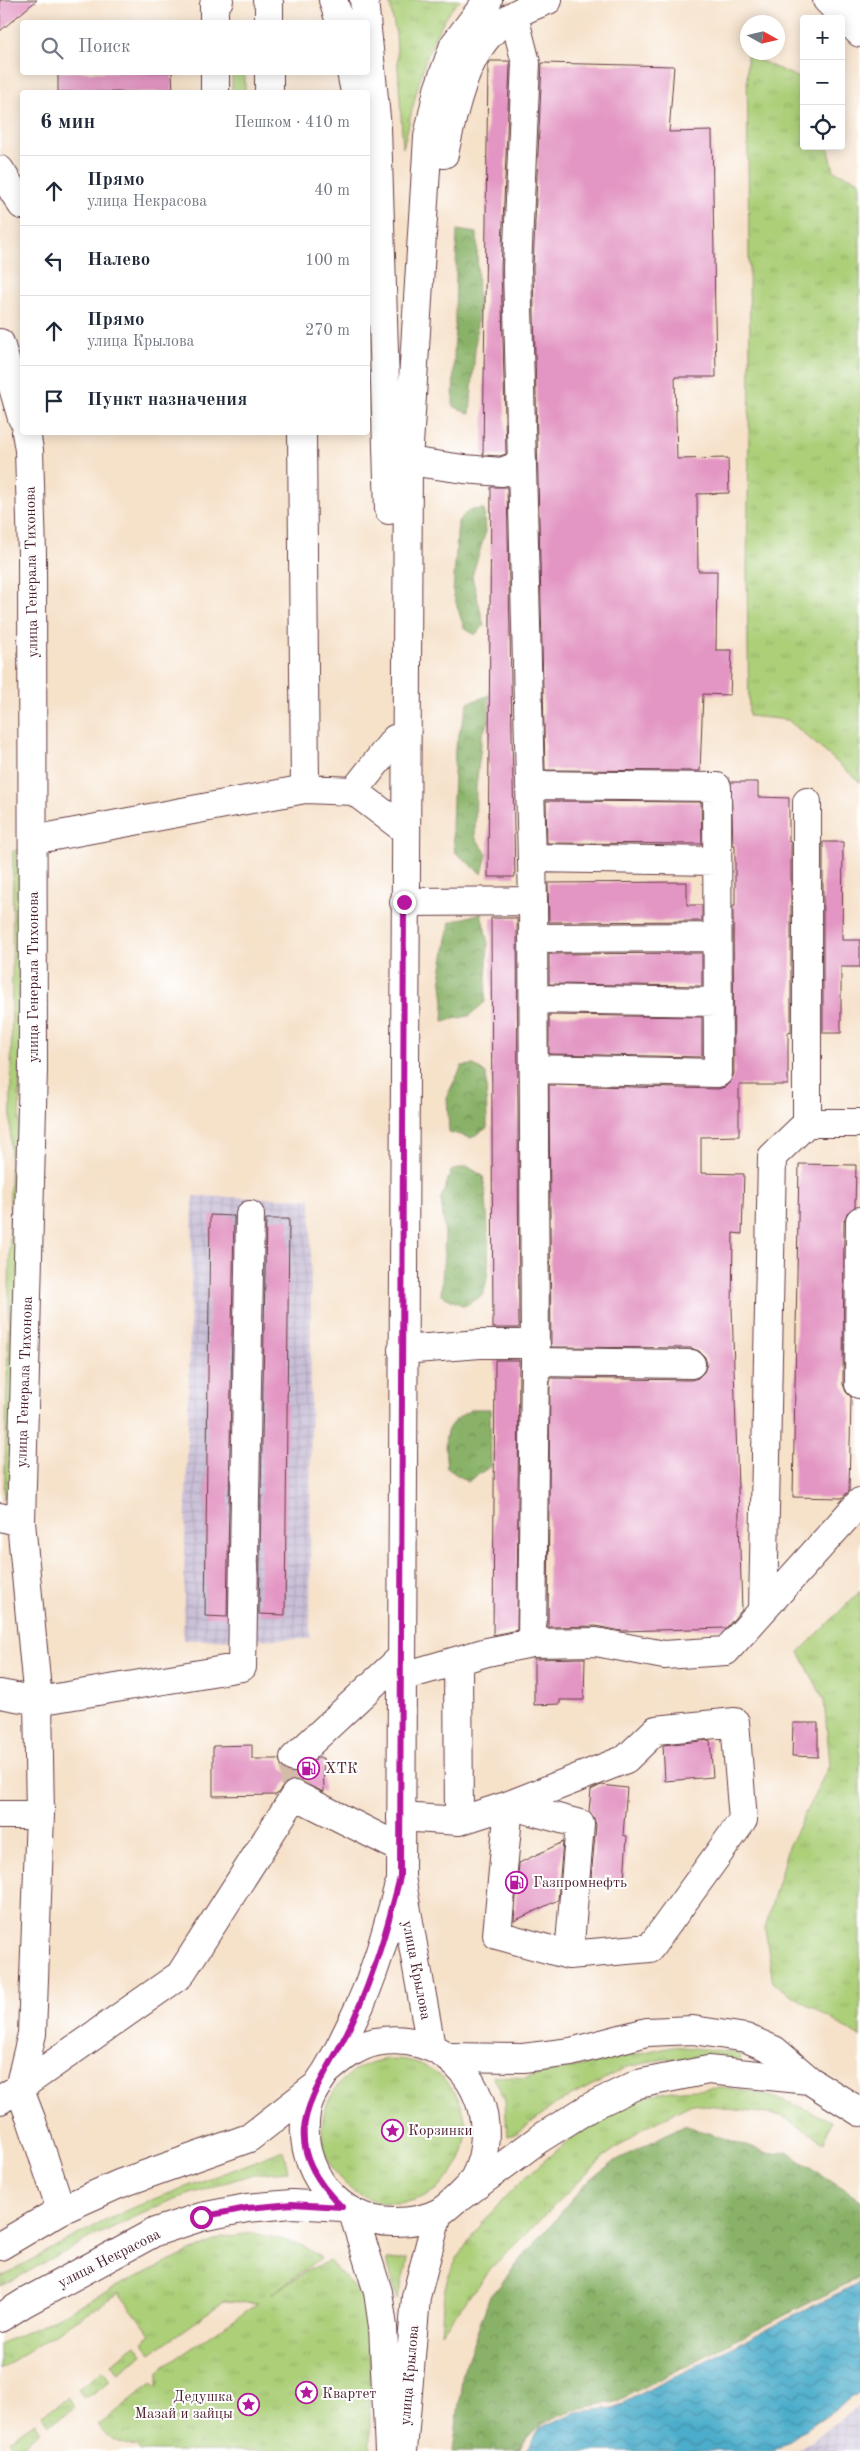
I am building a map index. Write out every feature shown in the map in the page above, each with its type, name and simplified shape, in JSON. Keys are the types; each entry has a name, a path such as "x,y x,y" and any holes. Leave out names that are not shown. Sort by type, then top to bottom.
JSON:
{"main road":[{"path":"214,20 214,5 219,0"},
{"path":"266,0 268,2 268,20"},
{"path":"333,0 339,20"},
{"path":"364,0 366,20"},
{"path":"404,902 408,461 428,137 438,90 454,44 488,0"},
{"path":"419,260 452,114 471,64 489,35 514,16 548,0"},
{"path":"827,0 860,33"},
{"path":"836,0 860,6"},
{"path":"514,16 526,63 517,268 533,901 535,1353 532,1643"},
{"path":"370,59 377,128 379,234 383,279 395,739 404,902"},
{"path":"215,75 215,90"},
{"path":"268,75 268,90"},
{"path":"352,75 355,90"},
{"path":"0,170 20,202"},
{"path":"370,178 379,234"},
{"name":"улица Генерала Тихонова","path":"0,343 17,417"},
{"name":"улица Генерала Тихонова","path":"9,2094 32,2034 40,1816 38,1700 10,1520 33,1070 32,544 30,450 24,435"},
{"path":"302,435 305,789"},
{"path":"408,461 502,472 522,464"},
{"path":"354,791 395,739"},
{"path":"530,785 717,787 718,1073 534,1069"},
{"path":"33,840 305,789 354,791 400,826"},
{"path":"807,802 807,1123"},
{"path":"532,858 717,861"},
{"path":"404,902 533,901"},
{"name":"улица Крылова","path":"404,902 400,1877 440,2052"},
{"path":"533,938 717,937"},
{"path":"534,999 718,1002"},
{"path":"763,1609 772,1157 807,1123 860,1123"},
{"path":"0,1694 38,1700 242,1668 250,1215"},
{"path":"860,1221 860,1387"},
{"path":"402,1350 480,1344 535,1353 691,1364"},
{"path":"294,1758 401,1668 458,1661 532,1643 596,1642 664,1655 726,1651 860,1502"},
{"path":"458,1661 459,1821"},
{"path":"401,1817 459,1821 509,1805 626,1759 656,1730 735,1722 743,1820 650,1948 568,1955 497,1935 509,1805"},
{"path":"61,2210 31,2119 9,2094 180,1975 295,1795 400,1848"},
{"path":"509,1805 580,1824 568,1955"},
{"path":"0,1815 40,1816"},
{"path":"400,1877 383,1946 354,2018 306,2111 304,2138 310,2164 323,2188 348,2210 381,2222 410,2222 445,2208 547,2135 592,2106 638,2084 708,2070 809,2080"},
{"path":"440,2052 523,2058 571,2052 647,2032 693,2030 746,2038 774,2050 809,2080 860,2112"},
{"name":"улица Крылова","path":"321,2079 348,2053 374,2042 403,2040 440,2052 468,2076 481,2102 486,2129 483,2158 471,2183 445,2208 416,2297 402,2451"},
{"path":"0,2246 61,2210 119,2184 249,2138 321,2079"},
{"name":"улица Некрасова","path":"0,2318 155,2232 201,2217 247,2208 292,2204 348,2210"},
{"path":"348,2210 378,2292 383,2327 389,2451"}],"shaded area":[{"path":"193,1196 311,1199 310,1639 183,1640"},
{"path":"860,2406 860,2451 796,2451"}],"green space":[{"path":"389,0 460,0 448,14 430,50 417,90 403,148 396,35"},
{"path":"747,60 758,60 800,78 800,150 829,150 834,171 860,181 860,782 788,720 749,716 747,574 750,362"},
{"path":"232,75 245,75 245,90 232,90"},
{"path":"457,230 477,233 478,311 470,414 453,406"},
{"path":"484,509 485,534 472,576 484,626 475,635 464,628 453,593 458,521 469,510"},
{"path":"492,694 492,714 482,735 476,787 475,837 487,854 482,874 455,852 452,827 455,748 468,703"},
{"path":"18,850 22,858 16,1478 4,1499 9,1314 13,851"},
{"path":"481,913 488,943 485,1002 469,1016 443,1021 444,1003 441,973 450,922"},
{"path":"474,1065 486,1074 487,1128 471,1138 449,1132 447,1096 462,1066"},
{"path":"467,1166 483,1176 487,1218 488,1270 483,1293 477,1299 464,1306 441,1295 445,1237 441,1199 451,1171"},
{"path":"473,1409 490,1409 491,1466 467,1482 447,1468 445,1439 450,1426 455,1420"},
{"path":"860,1591 860,2037 773,1983 765,1928 788,1847 830,1764 824,1700 799,1652"},
{"path":"673,2046 742,2053 740,2061 666,2059 627,2067 556,2104 517,2133 507,2135 505,2100 493,2075 523,2078"},
{"path":"394,2059 408,2060 422,2065 434,2071 445,2080 454,2091 460,2103 465,2117 465,2145 460,2159 454,2171 445,2182 434,2191 422,2197 408,2202 394,2203 380,2202 366,2197 354,2191 343,2182 334,2171 328,2159 323,2145 322,2131 323,2117 328,2103 334,2091 343,2080 354,2071 366,2065 380,2060"},
{"path":"726,2088 780,2099 831,2122 824,2142 782,2116 692,2104 646,2127 605,2156 490,2269 441,2333 445,2287 458,2257 476,2231 499,2204 554,2153 609,2113 632,2101 666,2092"},
{"path":"684,2125 771,2154 787,2152 860,2200 860,2277 615,2402 586,2407 548,2421 528,2438 519,2451 453,2451 463,2372 490,2296 587,2182 613,2162"},
{"path":"283,2150 288,2171 253,2174 172,2200 90,2238 0,2287 0,2277 115,2216 154,2199"},
{"path":"254,2233 301,2244 321,2258 270,2295 308,2270 329,2261 359,2292 370,2324 370,2451 140,2451 137,2446 125,2444 106,2435 98,2426 152,2383 158,2387 158,2371 258,2303 224,2301 151,2353 142,2342 151,2335 119,2293 0,2369 0,2344 222,2237"},
{"path":"408,2259 397,2300 387,2260"},
{"path":"136,2345 143,2355 118,2373 111,2363"},
{"path":"103,2371 110,2381 84,2399 78,2389"},
{"path":"68,2398 75,2408 49,2425 42,2415"},
{"path":"35,2422 41,2432 16,2450 9,2440"}],"water":[{"path":"860,2282 860,2392 774,2451 526,2451 540,2428 577,2412 613,2408"}],"building":[{"path":"0,0 37,0 0,31"},
{"path":"490,61 509,61 510,65 501,268 506,454 500,456 483,455 488,65"},
{"path":"542,63 674,66 669,132 712,131 716,377 675,377 677,459 728,458 729,493 697,494 698,571 717,571 716,650 732,650 730,695 703,694 700,771 545,770 533,268"},
{"path":"58,75 172,75 173,90 58,90"},
{"path":"491,487 507,487 515,877 488,877"},
{"path":"731,782 758,782 758,797 789,798 789,842 791,842 791,1033 788,1032 788,1085 739,1085 739,1136 701,1137 701,1173 744,1174 742,1234 733,1233 732,1307 742,1610 726,1628 622,1631 596,1626 548,1627 550,1378 691,1380 698,1378 704,1372 707,1364 705,1357 699,1351 691,1348 551,1347 549,1085 718,1089 725,1087 731,1081 734,1073 733,905 735,905 735,845 733,845"},
{"path":"546,801 701,802 702,844 547,843"},
{"path":"823,842 843,842 842,940 860,940 860,967 841,967 841,1033 823,1033"},
{"path":"687,882 687,905 702,905 702,921 549,922 548,883"},
{"path":"491,918 517,918 519,1328 493,1328"},
{"path":"702,953 702,986 549,984 549,954"},
{"path":"549,1015 702,1017 702,1057 549,1054"},
{"path":"799,1164 856,1165 855,1207 847,1213 844,1221 843,1384 846,1392 851,1397 849,1491 842,1498 793,1497"},
{"path":"210,1215 234,1216 227,1617 205,1616"},
{"path":"266,1219 289,1219 285,1615 259,1614"},
{"path":"495,1360 519,1360 519,1362 517,1630 493,1635"},
{"path":"585,1658 584,1700 560,1700 560,1704 534,1705 534,1659"},
{"path":"793,1723 818,1723 818,1757 792,1756"},
{"path":"710,1740 713,1777 665,1781 663,1745"},
{"path":"252,1745 252,1759 279,1759 282,1768 290,1773 298,1773 317,1758 323,1758 324,1792 294,1779 287,1782 276,1795 213,1796 213,1746"},
{"path":"601,1785 627,1788 623,1835 627,1836 624,1881 591,1878 596,1825 589,1811 591,1790"},
{"path":"563,1842 558,1900 514,1921 519,1863"}],"tunnel":[{"path":"294,1758 295,1795"}],"place":[{"name":"ХТК","path":"309,1768"},
{"name":"Газпромнефть","path":"517,1882"},
{"name":"Корзинки","path":"392,2130"},
{"name":"Квартет","path":"306,2393"},
{"name":"Дедушка Мазай и зайцы","path":"249,2405"}],"route":[{"path":"201,2217 247,2208 292,2204 342,2207 323,2188 310,2164 304,2138 306,2111 316,2086 326,2072 354,2018 383,1946 400,1877 404,902"}]}
